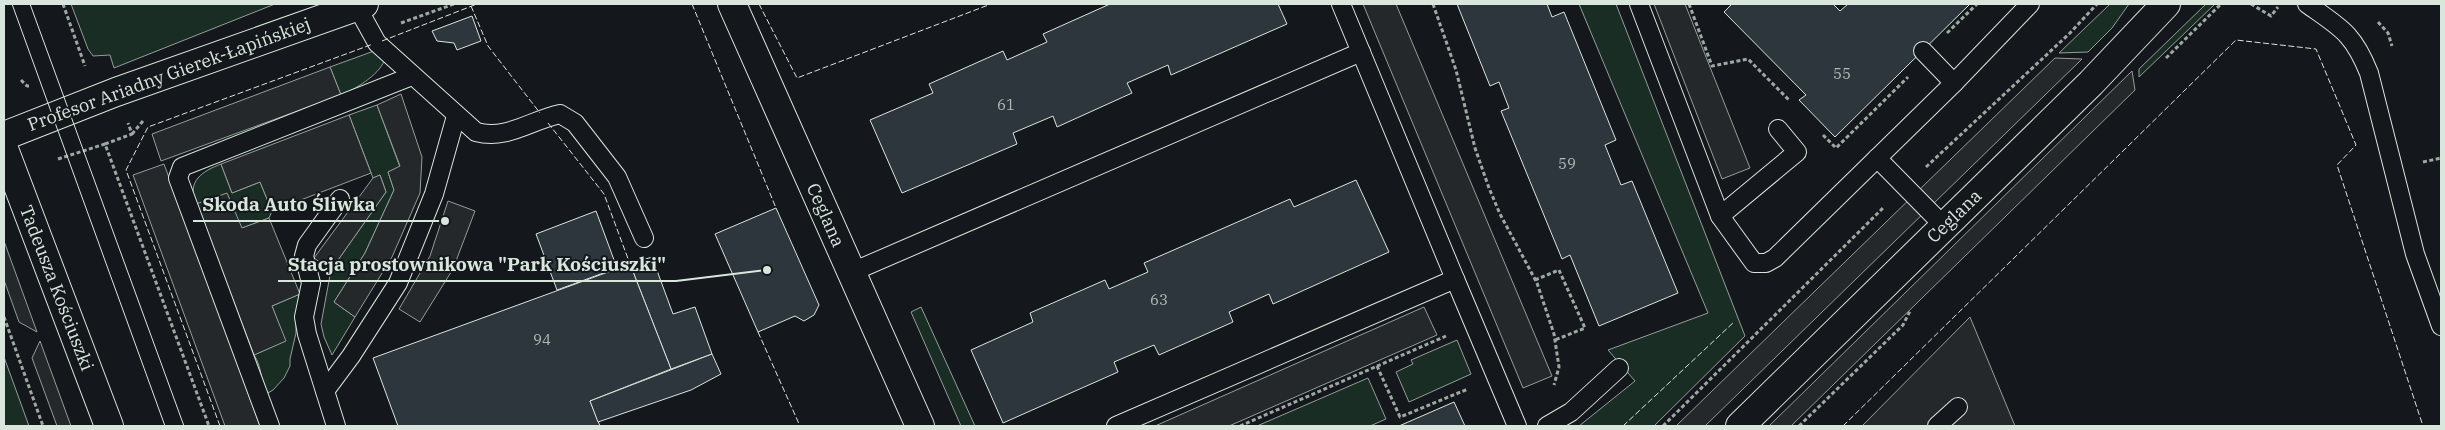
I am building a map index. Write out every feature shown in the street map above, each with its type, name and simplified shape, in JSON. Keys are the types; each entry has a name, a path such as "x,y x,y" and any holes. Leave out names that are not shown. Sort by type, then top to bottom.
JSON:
{"street":[{"name":"Profesor Ariadny Gierek-Łapińskiej","path":"4,136 98,99 360,4"},
{"name":"Ceglana","path":"732,4 920,426"},
{"name":"Ceglana","path":"1740,426 2091,83 2166,4"},
{"name":"Tadeusza Kościuszki","path":"4,149 109,426"}],"lane":[{"path":"360,4 376,43 476,132 489,135 504,134 544,118 560,114 575,123 618,177 644,238"},
{"path":"1341,4 1517,426"},
{"path":"1639,4 1720,216 1754,263 1766,263 1775,258 1949,87 2030,4"},
{"path":"2307,4 2343,29 2359,48 2366,64 2415,254 2441,326"},
{"path":"1923,51 1949,87"},
{"path":"852,272 1361,52"},
{"path":"270,426 178,178 182,167 412,76"},
{"path":"325,391 351,356 398,283 434,194 456,116"},
{"path":"1720,216 1796,152 1778,129"},
{"path":"1877,158 1944,226"},
{"path":"336,426 307,334 304,317 312,283 304,256 307,245 340,199"},
{"path":"1116,426 1455,279"},
{"path":"1547,426 1572,412 1619,368"},
{"path":"1937,426 1958,407"}],"path":[{"path":"63,4 86,66 79,69"},
{"path":"1433,4 1456,70 1475,148 1489,188 1500,214 1535,280 1556,340 1559,366 1552,392"},
{"path":"1689,4 1712,66 1748,59 1795,107"},
{"path":"1942,37 1977,4"},
{"path":"1664,426 1904,187 2070,33 2097,4"},
{"path":"2161,63 2221,4"},
{"path":"2251,4 2271,16 2280,4"},
{"path":"1822,134 1836,148 1920,65 1949,87"},
{"path":"21,80 27,86 34,86"},
{"path":"58,160 132,134 128,123"},
{"path":"106,144 208,426"},
{"path":"1535,280 1558,270 1585,328 1556,340"},
{"path":"1799,426 1903,325 1912,308"},
{"path":"4,317 44,426"},
{"path":"1240,426 1450,334"},
{"path":"1377,366 1400,417 1473,387"}],"green space":[{"path":"71,4 275,4 114,68 110,55 93,56 88,49"},
{"path":"1579,4 1616,4 1745,336 1654,426 1579,426 1635,381 1608,350 1708,313"},
{"path":"2110,4 2129,4 2112,28 2088,52 2059,53"},
{"path":"2206,4 2215,4 2139,77 2139,69"},
{"path":"374,51 384,61 377,72 352,90 341,95 330,67"},
{"path":"377,105 400,167 388,172 394,190 365,253 334,302 355,317 332,355 324,337 321,324 331,270 386,192 380,175 373,178 349,115"},
{"path":"221,164 232,193 260,182 272,211 269,218 242,228 196,204 193,189 198,178 208,170"},
{"path":"300,294 290,366 284,378 268,393 254,355 285,341 272,306"},
{"path":"921,307 975,426 961,426 911,312"},
{"path":"1457,340 1471,374 1409,402 1396,372 1413,364 1411,360"},
{"path":"4,357 29,426 4,426"},
{"path":"1368,378 1386,419 1370,426 1257,426"}],"shaded area":[{"path":"1363,4 1396,4 1552,376 1523,388"},
{"path":"1654,4 1685,4 1750,168 1722,179"},
{"path":"2055,58 2082,59 1705,426 1676,426"},
{"path":"330,67 341,95 161,161 152,134"},
{"path":"2132,71 2135,90 1791,426 1769,426"},
{"path":"401,94 422,157 420,193 392,257 355,317 334,302 365,253 394,190 388,172 400,166 377,105"},
{"path":"349,115 371,173 272,211 260,182 232,193 221,164"},
{"path":"164,164 260,426 225,426 133,175"},
{"path":"380,175 386,192 331,270 314,258 373,178"},
{"path":"227,193 242,228 269,218 300,294 272,306 286,341 254,355 196,204"},
{"path":"448,201 475,211 453,269 420,322 399,309 430,256"},
{"path":"4,241 37,332 19,322 4,280"},
{"path":"1424,307 1437,335 1229,426 1155,426"},
{"path":"1970,317 2015,426 1862,426"},
{"path":"40,341 71,426 57,426 32,358"}],"building":[{"path":"1110,4 1278,4 1287,24 1171,75 1168,65 1127,83 1132,93 1057,127 1053,116 1013,133 1017,144 902,193 870,120 933,93 929,84 1003,51 1007,60 1047,42 1043,34"},
{"path":"1457,4 1547,4 1552,17 1564,12 1616,140 1605,145 1621,185 1632,181 1678,293 1599,326 1570,255 1562,259 1501,111 1509,108 1499,82 1490,86"},
{"path":"1732,4 1833,4 1840,11 1848,4 1970,4 1835,137 1799,100 1806,95 1724,12"},
{"path":"472,16 481,41 457,50 454,43 437,41 432,31"},
{"path":"1356,180 1389,252 1273,304 1269,294 1229,312 1233,322 1159,355 1154,345 1114,362 1118,372 1003,423 971,350 1033,322 1030,313 1105,280 1109,289 1148,272 1144,263 1290,199 1294,207"},
{"path":"776,208 819,305 814,315 804,321 795,316 758,332 715,234"},
{"path":"596,211 617,268 557,290 536,234"},
{"path":"652,257 673,314 695,307 712,354 671,369 630,264"},
{"path":"630,264 671,369 590,401 600,426 398,426 373,358"},
{"path":"712,354 721,374 691,390 598,422 590,401"},
{"path":"1454,402 1465,426 1399,426"}],"tram line":[{"path":"12,4 165,426"},
{"path":"30,4 184,426"}],"fence":[{"path":"382,41 477,4"},
{"path":"692,4 776,208"},
{"path":"759,4 797,78 991,4"},
{"path":"471,6 488,46 540,113"},
{"path":"1843,426 2236,40 2316,49 2356,145 2337,165 2423,426"},
{"path":"220,426 126,170 148,127 373,44"},
{"path":"548,123 604,194 630,264"},
{"path":"1623,426 1734,322"},
{"path":"758,332 800,426"}],"place":[{"name":"Skoda Auto Śliwka","path":"445,221"},
{"name":"Stacja prostownikowa \"Park Kościuszki\"","path":"767,270"}]}
